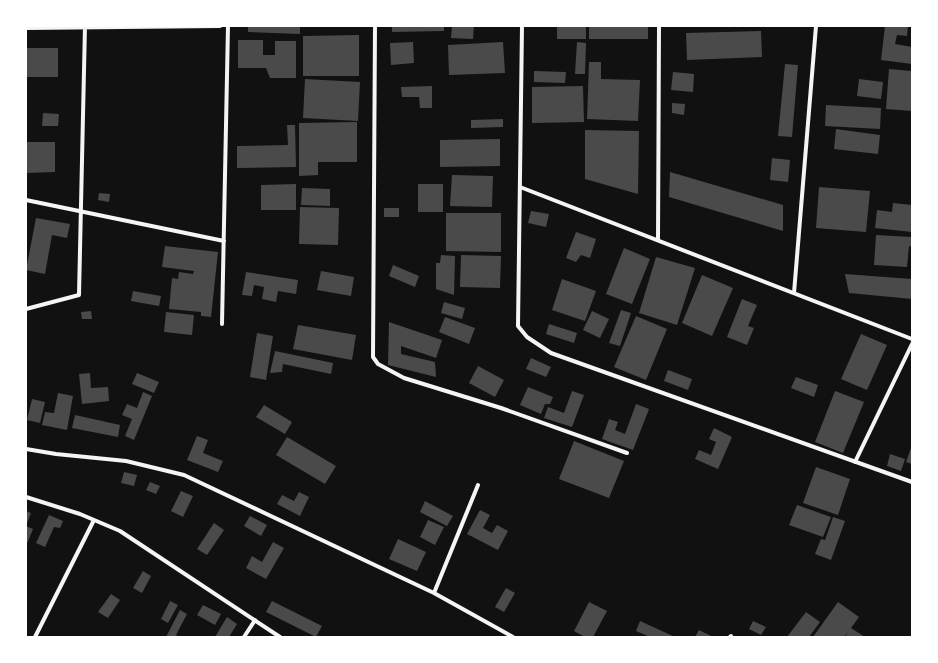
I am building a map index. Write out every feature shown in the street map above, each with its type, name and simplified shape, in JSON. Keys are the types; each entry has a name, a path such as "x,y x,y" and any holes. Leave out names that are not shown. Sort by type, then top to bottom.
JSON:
{"street":[{"path":"26,28 220,26"},
{"path":"222,324 228,26"},
{"path":"375,26 373,357 378,364 404,378 501,408 627,454"},
{"path":"522,26 518,326 527,337 550,353 912,482"},
{"path":"658,239 659,26"},
{"path":"794,292 816,26"},
{"path":"26,309 79,295 85,27"},
{"path":"520,187 912,338"},
{"path":"26,200 224,241"},
{"path":"855,462 912,344"},
{"path":"26,449 56,454 126,461 184,475 434,593 513,637"},
{"path":"434,593 478,484"},
{"path":"26,497 94,520 120,531 280,637"},
{"path":"35,637 94,520"},
{"path":"244,637 255,620"}],"building":[{"path":"248,26 300,26 300,34 248,32"},
{"path":"392,26 444,26 444,31 392,32"},
{"path":"452,26 474,26 473,39 451,38"},
{"path":"557,26 586,26 586,39 557,39"},
{"path":"589,26 648,26 648,39 589,39"},
{"path":"885,26 908,26 907,36 897,35 895,44 912,47 912,64 881,60"},
{"path":"761,31 762,57 687,60 686,33"},
{"path":"359,35 359,76 303,76 303,36"},
{"path":"238,40 263,40 263,55 275,55 275,41 296,41 296,78 270,78 266,68 238,68"},
{"path":"413,42 414,63 391,65 390,43"},
{"path":"503,42 505,73 449,75 448,45"},
{"path":"577,42 586,43 585,74 575,74"},
{"path":"26,48 58,48 58,77 26,77"},
{"path":"589,62 601,62 601,79 640,80 638,121 587,119"},
{"path":"785,64 798,65 792,137 778,136"},
{"path":"889,69 912,71 912,111 886,109"},
{"path":"534,71 566,72 565,83 534,82"},
{"path":"673,72 694,74 693,92 671,90"},
{"path":"305,79 360,82 358,121 303,118"},
{"path":"859,79 883,82 881,99 857,96"},
{"path":"432,86 432,108 420,108 419,97 402,97 401,87"},
{"path":"583,86 584,122 532,123 532,87"},
{"path":"672,103 685,104 684,115 672,113"},
{"path":"826,105 881,108 880,129 825,126"},
{"path":"43,113 59,114 58,126 42,126"},
{"path":"503,119 503,127 471,128 471,120"},
{"path":"357,122 357,162 318,162 318,175 299,176 299,123"},
{"path":"287,125 295,125 296,167 237,168 237,146 288,145"},
{"path":"836,129 880,135 878,154 834,149"},
{"path":"585,130 639,131 638,194 585,179"},
{"path":"500,139 500,166 440,167 440,140"},
{"path":"26,142 55,142 55,172 26,173"},
{"path":"772,158 790,160 788,182 770,180"},
{"path":"670,172 783,205 783,231 669,197"},
{"path":"452,175 493,176 492,207 450,206"},
{"path":"296,184 296,210 261,210 261,185"},
{"path":"418,184 443,184 443,212 418,212"},
{"path":"819,187 870,191 866,232 816,228"},
{"path":"302,188 330,189 330,206 301,205"},
{"path":"99,193 110,194 109,202 98,200"},
{"path":"893,203 912,205 912,232 875,228 877,210 892,212"},
{"path":"300,207 339,208 338,245 299,244"},
{"path":"384,208 399,208 399,217 384,217"},
{"path":"531,211 549,214 546,227 528,223"},
{"path":"446,213 501,213 501,252 446,251"},
{"path":"36,218 70,224 67,238 52,235 45,274 26,270"},
{"path":"576,232 596,239 590,258 581,255 576,262 566,258"},
{"path":"876,235 912,237 912,247 909,246 907,267 874,265"},
{"path":"165,246 218,252 211,317 201,316 201,312 169,309 172,278 178,279 179,272 193,274 194,271 162,267"},
{"path":"624,248 650,259 632,304 606,294"},
{"path":"441,255 455,256 454,295 436,289 436,263 440,263"},
{"path":"461,255 501,256 500,288 460,287"},
{"path":"656,257 695,268 677,325 639,313"},
{"path":"393,265 419,276 415,287 389,276"},
{"path":"321,271 354,277 351,296 317,290"},
{"path":"246,272 298,280 296,294 278,291 276,302 262,299 264,287 254,285 252,296 242,295"},
{"path":"845,274 912,279 912,299 849,293"},
{"path":"702,275 733,288 712,336 682,323"},
{"path":"562,279 596,291 585,321 552,310"},
{"path":"133,291 161,296 159,306 131,301"},
{"path":"742,299 757,305 748,326 754,328 747,345 727,337"},
{"path":"444,302 465,308 462,319 441,313"},
{"path":"621,310 631,313 620,346 609,343"},
{"path":"91,311 92,319 82,319 81,312"},
{"path":"592,311 609,319 600,338 583,330"},
{"path":"166,312 194,315 192,335 164,332"},
{"path":"636,316 667,329 646,380 614,367"},
{"path":"445,317 475,328 469,344 439,332"},
{"path":"389,322 442,340 436,358 401,346 401,354 435,362 436,377 388,365"},
{"path":"549,324 577,333 574,343 546,334"},
{"path":"298,325 356,335 352,360 293,349"},
{"path":"257,333 273,336 266,380 250,377"},
{"path":"861,334 887,345 867,390 841,379"},
{"path":"275,351 333,363 331,374 283,364 282,372 270,373"},
{"path":"531,358 551,367 546,377 526,369"},
{"path":"478,366 504,380 495,397 469,383"},
{"path":"668,370 692,379 688,390 664,381"},
{"path":"90,373 91,388 108,387 109,401 82,404 79,374"},
{"path":"137,373 159,382 154,393 132,384"},
{"path":"796,377 818,385 814,397 791,388"},
{"path":"528,387 553,397 550,404 545,404 541,414 520,405"},
{"path":"572,391 584,395 572,427 544,418 548,407 564,413"},
{"path":"835,391 864,402 843,453 815,442"},
{"path":"143,392 152,396 134,440 125,436 132,419 122,415 127,404 137,408"},
{"path":"58,393 73,396 67,430 42,425 45,412 54,413"},
{"path":"32,399 45,402 40,423 27,420"},
{"path":"636,404 649,409 633,450 602,439 609,419 618,422 615,430 625,434"},
{"path":"264,405 292,422 285,434 256,417"},
{"path":"75,415 120,425 118,437 72,428"},
{"path":"714,428 732,437 718,469 695,459 699,450 711,455 716,442 709,439"},
{"path":"197,436 208,440 203,453 223,461 218,472 187,460"},
{"path":"287,437 336,466 325,484 276,455"},
{"path":"574,441 624,461 609,498 559,479"},
{"path":"912,445 912,464 906,462"},
{"path":"890,454 905,459 901,471 887,466"},
{"path":"816,467 850,479 838,515 803,503"},
{"path":"124,472 137,475 134,486 121,483"},
{"path":"150,482 160,486 156,494 146,490"},
{"path":"181,491 193,496 183,517 171,511"},
{"path":"299,492 309,497 300,516 277,504 282,495 294,501"},
{"path":"425,501 453,516 447,526 420,512"},
{"path":"797,505 831,517 823,537 789,525"},
{"path":"480,510 490,515 483,528 492,533 497,525 508,531 498,550 467,534"},
{"path":"26,511 31,513 26,526"},
{"path":"49,515 63,521 60,528 54,527 45,547 36,543"},
{"path":"250,516 267,525 261,536 244,526"},
{"path":"833,517 845,521 831,560 815,554 821,539 825,540"},
{"path":"428,520 444,527 435,545 420,537"},
{"path":"214,523 224,530 207,555 197,549"},
{"path":"26,526 33,529 26,546"},
{"path":"398,539 426,552 417,571 389,559"},
{"path":"273,542 284,548 266,579 246,568 252,556 262,562"},
{"path":"143,571 151,576 142,593 133,588"},
{"path":"506,588 515,593 504,612 495,607"},
{"path":"111,594 120,600 108,618 98,612"},
{"path":"170,601 178,605 168,623 161,619"},
{"path":"272,601 322,626 316,637 266,612"},
{"path":"589,602 607,611 593,637 585,637 574,631"},
{"path":"838,602 859,617 851,628 865,637 845,637 848,632 844,637 813,637"},
{"path":"203,605 221,614 215,625 197,615"},
{"path":"180,610 187,614 176,635 180,637 166,637"},
{"path":"806,612 820,622 809,637 787,637"},
{"path":"227,617 237,624 229,637 215,637"},
{"path":"640,621 675,637 650,637 636,631"},
{"path":"753,621 766,627 761,635 749,629"},
{"path":"699,630 713,637 695,637"}]}
